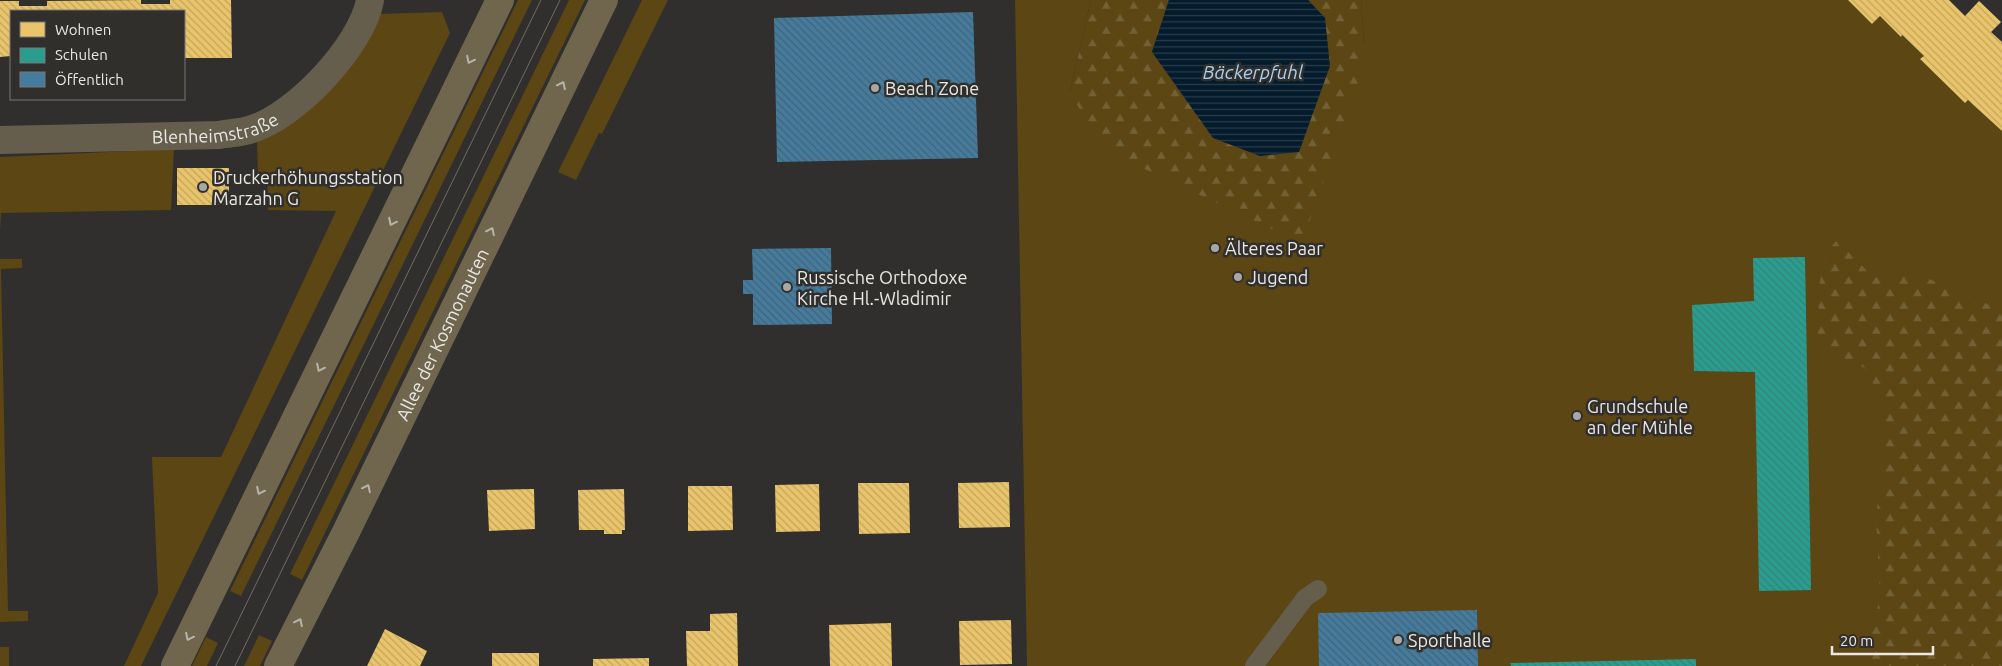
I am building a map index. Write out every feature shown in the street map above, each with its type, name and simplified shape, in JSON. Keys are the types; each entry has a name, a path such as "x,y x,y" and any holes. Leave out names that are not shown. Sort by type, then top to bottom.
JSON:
{"main road":[{"path":"175,666 500,0"},
{"name":"Allee der Kosmonauten","path":"278,666 346,532 604,0"}],"street":[{"name":"Blenheimstraße","path":"0,140 219,135 250,130 280,114 314,89 356,37 370,0"}],"lane":[{"path":"1254,666 1305,598 1318,589"}],"green space":[{"path":"518,0 532,0 241,596 230,591"},
{"path":"569,0 585,0 302,580 290,574"},
{"path":"642,0 668,0 602,134 599,133 576,180 558,172"},
{"path":"1015,0 1091,0 1070,92 1364,48 1361,0 1848,0 1872,24 1880,16 1924,56 1921,60 1965,103 1968,100 2002,131 2002,666 1027,666"},
{"path":"1091,0 1169,0 1152,52 1325,18 1308,0 1361,0 1364,48 1362,71 1302,243 1102,149 1070,92"},
{"path":"442,12 450,33 141,666 124,666 158,593 152,457 221,457 336,211 268,210 267,176 258,175 257,140 278,131 314,105 342,71 379,14"},
{"path":"174,149 171,210 1,213 0,232 0,157"},
{"path":"1837,240 1873,277 1884,279 1906,269 1997,308 2002,303 2002,666 1870,666 1869,643 1880,597 1876,514 1884,465 1879,396 1865,368 1825,351 1818,335 1819,286 1826,253"},
{"path":"0,259 22,259 22,268 1,269 8,611 28,611 28,621 0,622"},
{"path":"259,635 272,641 260,666 244,666"},
{"path":"206,637 218,643 207,666 192,666"},
{"path":"0,647 9,647 9,666 0,666"}],"water":[{"name":"Bäckerpfuhl","path":"1169,0 1308,0 1325,18 1330,66 1299,152 1260,156 1213,138 1152,52"}],"building: Wohnen":[{"path":"141,0 141,4 170,4 170,0 231,0 232,58 185,58 185,10 10,10 10,56 0,57 0,1 19,1 19,6 47,6 47,1"},
{"path":"1848,0 1949,0 1965,16 1979,1 2001,22 1991,32 2002,42 2002,131 1968,100 1965,103 1920,59 1924,56 1880,16 1872,24"},
{"name":"Druckerhöhungsstation Marzahn G","path":"177,168 229,168 229,205 177,205"},
{"path":"1009,482 1010,527 959,528 958,483"},
{"path":"858,483 909,483 910,533 859,534"},
{"path":"819,484 820,531 776,532 775,485"},
{"path":"688,486 732,486 733,530 688,531"},
{"path":"534,489 535,529 489,531 487,490"},
{"path":"624,489 625,530 622,530 622,534 604,534 604,530 579,530 578,490"},
{"path":"737,613 738,666 687,666 686,631 710,631 710,614"},
{"path":"1011,620 1012,664 960,665 959,621"},
{"path":"891,623 892,666 830,666 829,625"},
{"path":"385,629 427,651 420,666 367,666"},
{"path":"492,653 539,653 539,666 492,666"},
{"path":"649,658 649,666 593,666 593,659"}],"building: Schulen":[{"path":"1805,257 1811,590 1759,591 1755,372 1694,371 1692,305 1754,301 1753,258"},
{"path":"1696,659 1696,666 1511,666 1510,663"}],"building: Öffentlich":[{"name":"Beach Zone","path":"973,12 978,158 777,162 774,18"},
{"name":"Russische Orthodoxe Kirche Hl.-Wladimir","path":"831,248 832,324 753,325 753,294 743,294 743,280 753,280 752,249"},
{"name":"Sporthalle","path":"1477,610 1478,666 1319,666 1318,613"}],"tram line":[{"path":"216,666 541,0"},
{"path":"235,666 560,0"}],"place":[{"name":"Beach Zone","path":"875,88"},
{"name":"Druckerhöhungsstation Marzahn G","path":"203,187"},
{"name":"Älteres Paar","path":"1215,248"},
{"name":"Jugend","path":"1238,277"},
{"name":"Russische Orthodoxe Kirche Hl.-Wladimir","path":"787,287"},
{"name":"Grundschule an der Mühle","path":"1577,416"},
{"name":"Sporthalle","path":"1398,640"}]}
